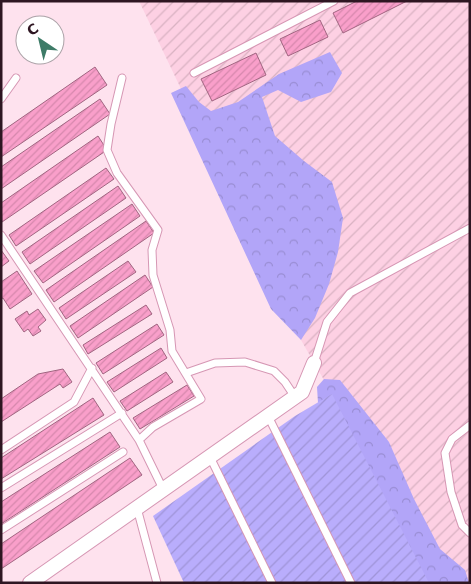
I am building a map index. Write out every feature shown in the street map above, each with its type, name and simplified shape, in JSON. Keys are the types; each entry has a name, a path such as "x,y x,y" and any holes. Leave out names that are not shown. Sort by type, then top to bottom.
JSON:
{"street":[{"path":"30,583 302,392 314,363"}],"lane":[{"path":"194,73 334,1"},
{"path":"1,100 16,78"},
{"path":"122,78 111,124 108,150 117,173 158,230 152,250 154,275 170,330 172,351 201,399 153,427 139,440"},
{"path":"314,363 327,322 350,293 470,228"},
{"path":"1,235 122,413 139,440 163,490"},
{"path":"186,373 215,364 244,362 274,372 285,382 295,397"},
{"path":"1,450 74,402 92,368"},
{"path":"1,488 122,413"},
{"path":"268,416 351,583"},
{"path":"470,425 452,439 445,453 451,492 462,525 470,533"},
{"path":"1,530 123,452"},
{"path":"210,457 272,583"},
{"path":"136,508 157,583"}],"shaded area":[{"path":"139,1 470,1 470,583 429,583 332,394 301,340"},
{"path":"332,394 429,583 184,583 153,516 295,416"}],"green space":[{"path":"330,52 342,73 331,92 301,102 278,90 262,97 275,136 332,182 343,218 338,252 329,284 315,318 301,340 271,309 171,93 186,86 199,102 211,111 238,102 279,74"},
{"path":"324,379 340,380 389,442 414,499 440,549 465,570 469,583 417,583 318,403 317,387"}],"building":[{"path":"357,1 407,1 343,33 333,13"},
{"path":"320,20 328,37 288,56 280,39"},
{"path":"256,53 266,75 212,101 201,79"},
{"path":"95,67 107,85 1,157 1,132"},
{"path":"100,99 110,114 1,189 1,167"},
{"path":"98,136 107,150 2,222 1,203"},
{"path":"106,168 114,179 16,246 9,235"},
{"path":"118,186 126,198 30,264 22,252"},
{"path":"132,204 140,216 43,283 34,271"},
{"path":"146,221 154,233 54,302 46,290"},
{"path":"1,250 9,261 1,267"},
{"path":"128,261 136,272 66,319 59,308"},
{"path":"17,271 32,294 10,309 3,298 1,299 1,282"},
{"path":"145,275 153,287 78,338 70,326"},
{"path":"146,305 152,314 88,354 83,345"},
{"path":"38,309 46,320 38,327 41,331 33,336 28,329 24,332 15,319 27,311 29,315"},
{"path":"157,324 164,335 103,374 96,363"},
{"path":"161,348 167,358 114,392 107,382"},
{"path":"63,369 72,382 63,388 60,384 1,422 1,399 38,374"},
{"path":"166,372 173,382 127,411 120,401"},
{"path":"187,385 194,396 140,429 133,418"},
{"path":"93,398 104,415 1,479 1,458"},
{"path":"110,432 120,447 1,524 1,502"},
{"path":"130,458 142,475 1,569 1,544"}]}
